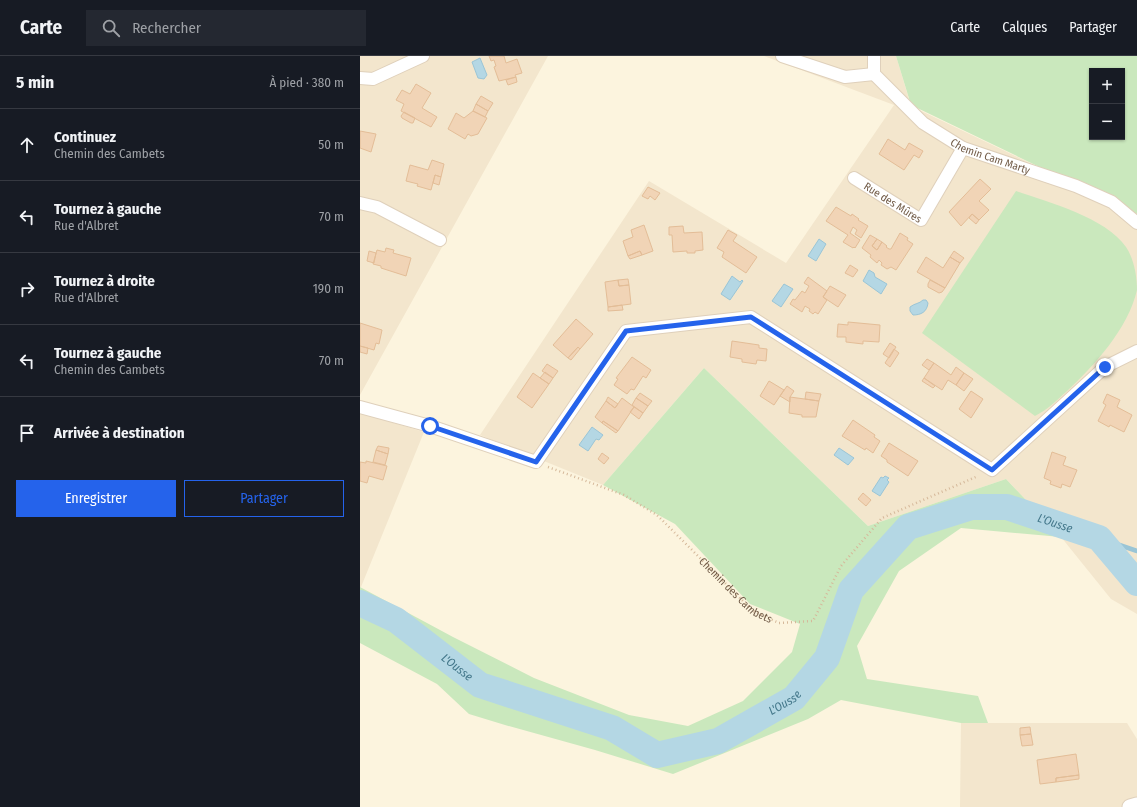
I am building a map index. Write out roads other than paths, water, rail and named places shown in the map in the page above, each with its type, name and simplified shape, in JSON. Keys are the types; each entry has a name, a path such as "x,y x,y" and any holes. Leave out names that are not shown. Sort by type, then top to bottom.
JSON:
{"street":[{"path":"360,78 373,78 423,56"},
{"path":"782,56 844,77 874,74 874,56"},
{"name":"Chemin Cam Marty","path":"874,74 923,123 963,148 1076,186 1112,202 1137,223"},
{"name":"Rue des Mûres","path":"854,178 922,220 963,148"},
{"path":"360,203 377,207 440,240"},
{"path":"360,407 430,426 536,462 626,331 751,317 992,470 1105,367 1137,352"},
{"path":"1130,807 1137,805"}],"water":[{"path":"480,58 487,75 484,79 478,78 472,62"},
{"path":"819,239 826,244 816,261 808,256"},
{"path":"869,270 874,273 875,277 887,284 881,294 863,281"},
{"path":"732,276 740,282 742,280 743,281 730,300 721,294"},
{"path":"784,284 793,289 781,307 772,301"},
{"path":"923,300 926,300 928,303 925,311 921,314 913,315 910,311 910,307"},
{"path":"592,427 603,435 599,440 596,439 588,451 579,445"},
{"path":"839,448 854,458 848,465 834,455"},
{"path":"885,476 889,478 887,480 889,482 880,496 872,491 881,477 883,478"}],"waterway":[{"name":"L'Ousse","path":"360,603 396,620 480,685 612,728 657,755 718,741 794,698 827,658 851,590 908,527 971,507 1007,507 1099,538 1137,583"},
{"path":"1099,538 1137,551"}]}
